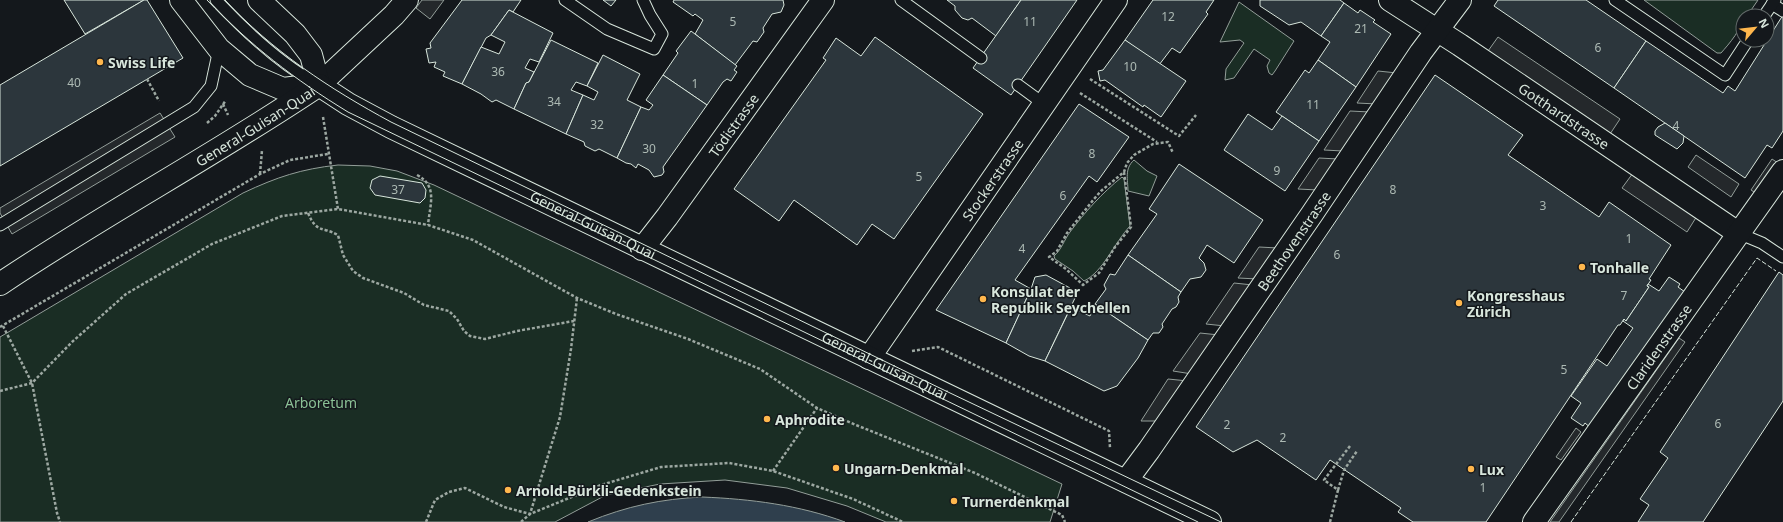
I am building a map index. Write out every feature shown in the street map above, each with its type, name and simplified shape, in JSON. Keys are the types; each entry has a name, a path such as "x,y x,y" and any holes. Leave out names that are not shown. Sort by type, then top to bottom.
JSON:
{"street":[{"path":"181,0 219,49 250,75 283,89 319,85 394,15 407,0"},
{"path":"259,0 295,34 310,55 319,85"},
{"name":"Tödistrasse","path":"642,249 667,218 823,0"},
{"name":"Stockerstrasse","path":"869,358 1116,0"},
{"name":"Gotthardstrasse","path":"1390,0 1437,30 1738,233"},
{"name":"Beethovenstrasse","path":"1126,481 1158,437 1437,30 1460,0"},
{"name":"General-Guisan-Quai","path":"0,284 68,240 263,123 319,85 348,104 391,127 1210,522"},
{"name":"Claridenstrasse","path":"1534,522 1783,171"}],"lane":[{"path":"216,0 255,38 300,74 319,85"},
{"path":"565,0 607,29 654,49 662,34 650,15 643,0"},
{"path":"901,0 981,58"},
{"path":"1615,0 1725,75 1743,48"},
{"path":"1773,2 1783,11"},
{"path":"0,225 194,106 211,86 219,49"},
{"path":"1018,85 1044,104"},
{"path":"1738,233 1762,243 1783,257"}],"path":[{"path":"147,79 159,101"},
{"path":"1089,79 1180,136 1196,115"},
{"path":"319,85 328,154 338,209"},
{"path":"1080,93 1158,142"},
{"path":"207,124 215,116 226,98"},
{"path":"223,104 228,115"},
{"path":"1124,172 1101,191 1067,233 1057,251 1049,257 1066,269 1083,285 1099,273 1115,247 1131,226 1124,172 1127,163 1134,155 1148,146 1158,142 1168,142 1173,153"},
{"path":"60,522 32,383 1,326 260,174 290,160 328,154"},
{"path":"417,175 426,180 431,189 428,225"},
{"path":"0,391 32,383 72,342 126,294 212,244 282,216 338,209 428,225 473,240 577,298 616,314 688,339 760,369 817,408 856,426 976,474 1062,515 1065,522"},
{"path":"308,213 312,222 319,229 338,235 343,255 353,271 363,278 404,293 424,305 449,311 457,319 464,331 470,336 485,339 517,331 574,321"},
{"path":"530,514 560,416 571,349 577,298"},
{"path":"938,347 1109,431"},
{"path":"773,471 817,408"},
{"path":"1338,490 1324,480 1350,446"},
{"path":"1330,522 1344,470 1357,451"},
{"path":"522,522 530,514 601,485 661,467 728,463 773,471 853,499 903,522"},
{"path":"426,522 435,500 449,492 465,488 504,507 530,514"}],"green space":[{"path":"1644,0 1758,0 1752,8 1735,8 1735,35 1721,53 1717,53"},
{"path":"1239,2 1294,41 1272,75 1269,73 1267,66 1270,60 1254,49 1234,78 1225,80 1226,69 1244,43 1240,40 1220,42"},
{"path":"1134,160 1147,171 1157,176 1149,196 1128,191 1128,171"},
{"name":"Arboretum","path":"338,165 370,166 397,171 434,185 1062,484 1050,522 886,522 847,506 787,488 725,480 660,484 606,495 555,522 0,522 0,337 243,193 289,174"},
{"path":"1122,177 1124,179 1130,226 1103,264 1091,277 1084,281 1073,271 1055,259 1054,256 1070,232 1088,210"}],"shaded area":[{"path":"422,0 444,0 430,19 416,8"},
{"path":"1498,37 1620,119 1610,134 1488,51"},
{"path":"1378,71 1397,73 1377,104 1357,103"},
{"path":"1350,111 1370,112 1343,151 1324,150"},
{"path":"160,113 175,137 12,234 0,213 0,208"},
{"path":"1696,155 1739,184 1731,197 1688,167"},
{"path":"1319,158 1338,159 1318,190 1298,189"},
{"path":"1772,159 1778,163 1757,194 1751,190"},
{"path":"1633,173 1697,216 1687,232 1622,188"},
{"path":"1259,247 1278,248 1258,279 1238,278"},
{"path":"1234,283 1253,285 1225,326 1206,324"},
{"path":"1200,333 1219,335 1192,374 1173,371"},
{"path":"1679,338 1685,342 1559,522 1550,522"},
{"path":"1168,379 1188,381 1160,421 1141,421"},
{"path":"1576,428 1581,432 1561,460 1556,457"}],"water":[{"path":"702,497 739,499 775,504 810,511 845,522 588,522 602,516 644,504"}],"building":[{"path":"64,0 144,0 85,34"},
{"path":"144,0 147,0 183,58 0,166 0,85"},
{"path":"462,0 521,0 513,12 509,10 491,35 486,38 462,84 443,76 445,72 434,67 436,62 429,63 426,49 431,48 430,43"},
{"path":"603,0 616,0 611,6"},
{"path":"674,0 783,0 784,5 781,12 772,14 763,28 764,32 757,42 753,41 735,65 695,34 703,20 695,14 693,16 673,2"},
{"path":"947,0 1021,0 996,36 972,18 968,20 962,18 955,10 955,6"},
{"path":"1021,0 1077,0 1011,95 973,68"},
{"path":"1153,0 1214,0 1206,12 1208,14 1180,53 1172,48 1159,65 1125,40"},
{"path":"1260,0 1340,0 1344,3 1321,36 1301,22 1289,25 1260,6"},
{"path":"1498,0 1586,0 1646,41 1614,88 1494,6"},
{"path":"1344,3 1358,13 1360,10 1375,20 1373,22 1391,34 1356,87 1318,60 1330,42 1321,36"},
{"path":"509,10 553,33 539,62 530,59 525,68 534,72 529,82 526,83 514,109 496,100 492,102 481,94 462,84 481,47 499,54 505,42 491,35"},
{"path":"1783,15 1783,131 1772,148 1767,145 1745,178 1614,88 1646,41 1723,93 1728,86 1735,91 1762,48 1775,48 1775,28"},
{"path":"691,31 737,66 734,70 737,72 731,81 727,79 723,82 707,105 663,75 678,53 676,51"},
{"path":"875,37 983,114 894,239 872,224 857,245 794,200 779,221 734,189 826,60 823,58 836,38 861,56"},
{"path":"551,40 598,63 587,86 576,82 571,90 583,95 566,134 514,109 526,83 529,82"},
{"path":"1125,40 1186,81 1161,117 1144,105 1143,107 1105,80 1100,81 1098,71 1103,70"},
{"path":"603,55 640,74 627,100 641,107 617,158 599,149 595,151 585,146 584,142 566,134 583,95 594,100 598,92 587,86"},
{"path":"1318,60 1356,87 1319,141 1276,112 1305,70 1309,73"},
{"path":"663,75 707,105 663,167 664,172 662,175 654,177 649,170 638,164 636,168 631,164 617,158 641,107 649,110 653,105 646,100"},
{"name":"Kongresshaus Zürich","path":"1435,75 1523,135 1508,155 1599,217 1609,202 1671,245 1649,279 1651,280 1647,286 1649,287 1626,321 1624,319 1620,325 1618,325 1486,522 1413,522 1398,512 1401,508 1330,460 1316,480 1257,440 1233,452 1196,427"},
{"path":"1079,104 1129,137 1097,182 1089,176 1015,280 1031,289 1006,343 936,310"},
{"path":"1248,114 1272,130 1282,116 1319,141 1285,191 1224,150"},
{"path":"1665,123 1684,136 1683,143 1677,149 1655,135 1655,131 1658,127"},
{"path":"1179,164 1263,220 1234,263 1207,245 1199,258 1204,263 1206,270 1201,277 1190,279 1181,292 1128,255 1157,214 1149,209"},
{"path":"380,176 422,183 426,190 425,198 420,203 375,195 370,188 372,180"},
{"path":"1128,255 1181,292 1178,297 1179,302 1176,307 1172,309 1162,324 1163,327 1159,333 1153,333 1148,340 1095,304 1106,289 1104,285 1110,274 1115,275"},
{"path":"1779,272 1783,275 1783,401 1703,522 1638,522 1649,505 1640,499 1668,458 1660,452"},
{"path":"1046,275 1070,288 1075,298 1045,361 1029,356 1006,343 1035,277"},
{"path":"1669,277 1680,284 1678,287 1685,292 1592,429 1585,423 1583,426 1571,418 1581,403 1571,396 1597,359 1607,366 1633,328 1623,321 1624,319 1626,321 1649,287 1647,286 1648,284 1659,291"},
{"path":"1095,304 1148,340 1138,358 1117,386 1104,391 1045,361 1071,307 1090,316"}],"tram line":[{"path":"207,0 223,17 274,61 309,87 348,112 1198,522"},
{"path":"225,0 262,36 303,68 346,96 391,122 948,392 1221,522"}],"fence":[{"path":"1571,522 1757,258 1776,271"}],"place":[{"name":"Swiss Life","path":"100,62"},
{"name":"Tonhalle","path":"1582,267"},
{"name":"Konsulat der Republik Seychellen","path":"983,299"},
{"name":"Kongresshaus Zürich","path":"1459,303"},
{"name":"Aphrodite","path":"767,419"},
{"name":"Ungarn-Denkmal","path":"836,468"},
{"name":"Lux","path":"1471,469"},
{"name":"Arnold-Bürkli-Gedenkstein","path":"508,490"},
{"name":"Turnerdenkmal","path":"954,501"}]}
